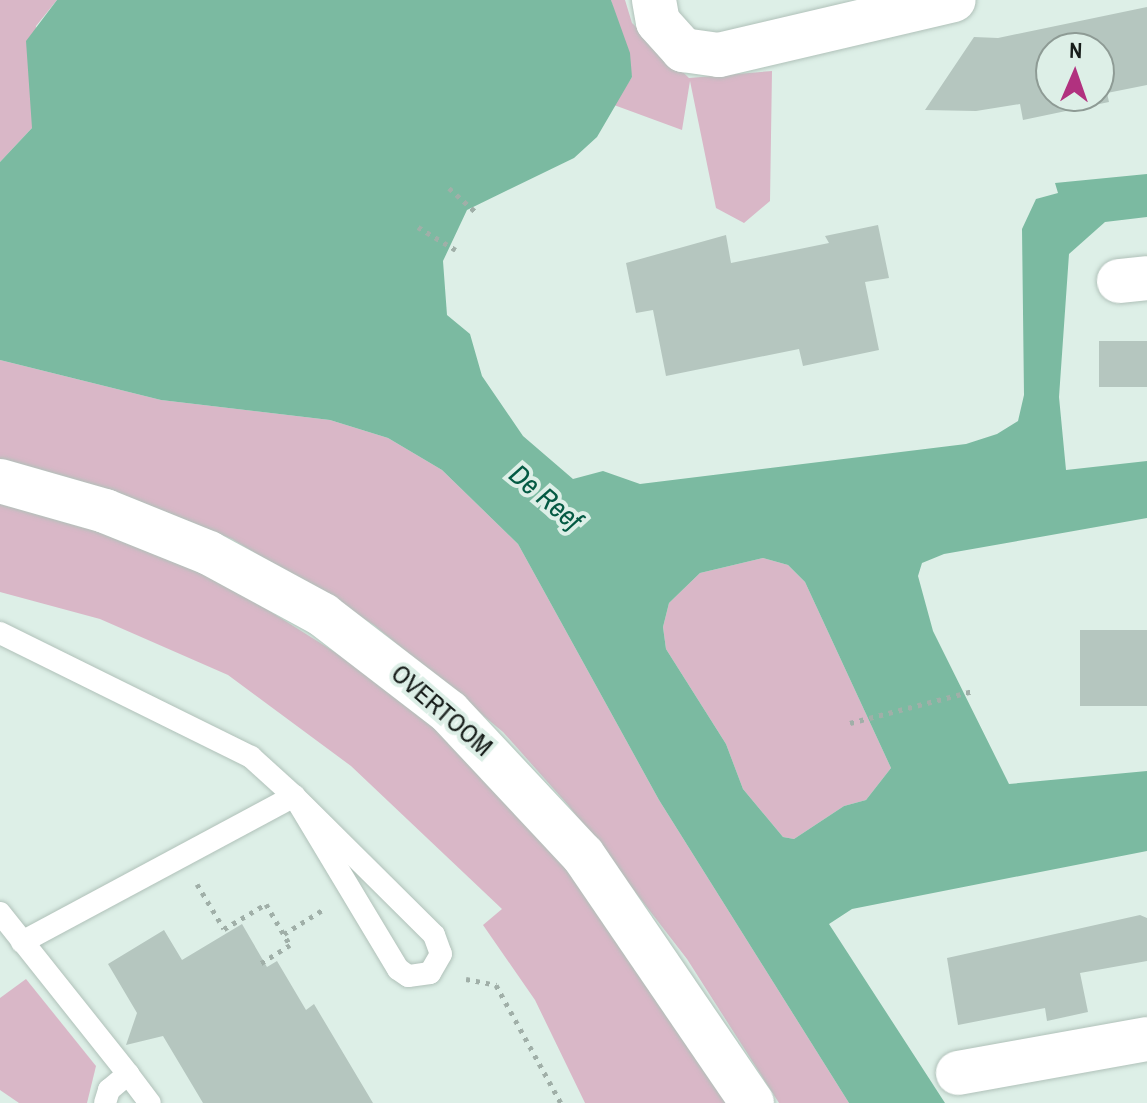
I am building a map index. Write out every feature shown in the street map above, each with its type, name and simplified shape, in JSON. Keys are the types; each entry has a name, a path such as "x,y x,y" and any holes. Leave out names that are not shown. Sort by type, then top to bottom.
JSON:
{"street":[{"path":"654,0 658,22 683,50 719,55 954,0"},
{"name":"OVERTOOM","path":"0,481 105,511 209,553 323,615 449,712 583,855 752,1103"},
{"path":"958,1073 1147,1039"}],"lane":[{"path":"0,633 221,737 294,796 434,935 441,954 430,973 408,976 398,969 294,796"},
{"path":"22,942 294,796"},
{"path":"0,913 150,1103"},
{"path":"105,1103 109,1090 128,1074"}],"path":[{"path":"449,188 476,212"},
{"path":"418,227 456,250"},
{"path":"850,723 973,691"},
{"path":"180,856 224,929 266,904 290,945 258,965"},
{"path":"284,934 317,914"},
{"path":"430,973 496,985 561,1103"}],"shaded area":[{"path":"0,0 57,0 36,26 32,128 0,162"},
{"path":"611,0 625,0 632,23 689,78 772,71 770,201 744,223 716,208 690,81 682,130 614,105 632,77"},
{"path":"0,360 161,400 330,420 388,438 442,470 518,544 659,800 849,1103 779,1103 687,959 568,805 503,732 374,625 232,539 110,490 0,461"},
{"path":"0,500 52,511 206,571 395,690 549,841 732,1103 585,1103 535,1000 483,925 502,909 351,766 228,675 100,619 0,592"},
{"path":"763,558 788,565 805,582 891,768 866,800 844,806 794,839 783,837 743,789 726,744 666,649 663,627 669,603 700,573"},
{"path":"26,979 96,1066 87,1103 19,1103 0,1090 0,998"}],"water":[{"name":"De Reef","path":"57,0 611,0 630,53 632,77 597,137 574,158 467,210 443,261 447,315 470,334 482,376 523,436 573,479 603,471 640,484 966,444 997,434 1018,421 1024,395 1022,229 1036,199 1058,193 1055,183 1147,174 1147,217 1105,222 1069,254 1059,397 1066,470 1147,461 1147,518 944,554 922,563 918,576 933,631 1009,784 1147,771 1147,851 852,909 829,924 945,1103 849,1103 659,800 518,544 442,470 388,438 330,420 161,400 0,360 0,162 32,128 26,41","holes":["763,558 788,565 805,582 891,768 866,800 844,806 794,839 783,837 743,789 726,744 666,649 663,627 669,603 700,573"]}],"building":[{"path":"1147,7 1147,85 1115,91 1115,32 1035,32 1035,112 1061,112 1023,120 1020,104 976,111 925,110 974,37 998,38"},
{"path":"878,225 889,278 865,282 879,350 803,366 799,349 666,376 653,310 636,313 626,263 726,235 731,263 829,243 825,236"},
{"path":"1099,341 1147,341 1147,387 1099,387"},
{"path":"1080,630 1147,630 1147,706 1080,706"},
{"path":"1140,915 1147,918 1147,961 1080,973 1088,1012 1047,1021 1045,1008 958,1025 947,958"},
{"path":"242,924 267,967 277,961 306,1010 314,1004 373,1103 203,1103 163,1036 126,1045 137,1013 108,964 164,930 182,960"}]}
